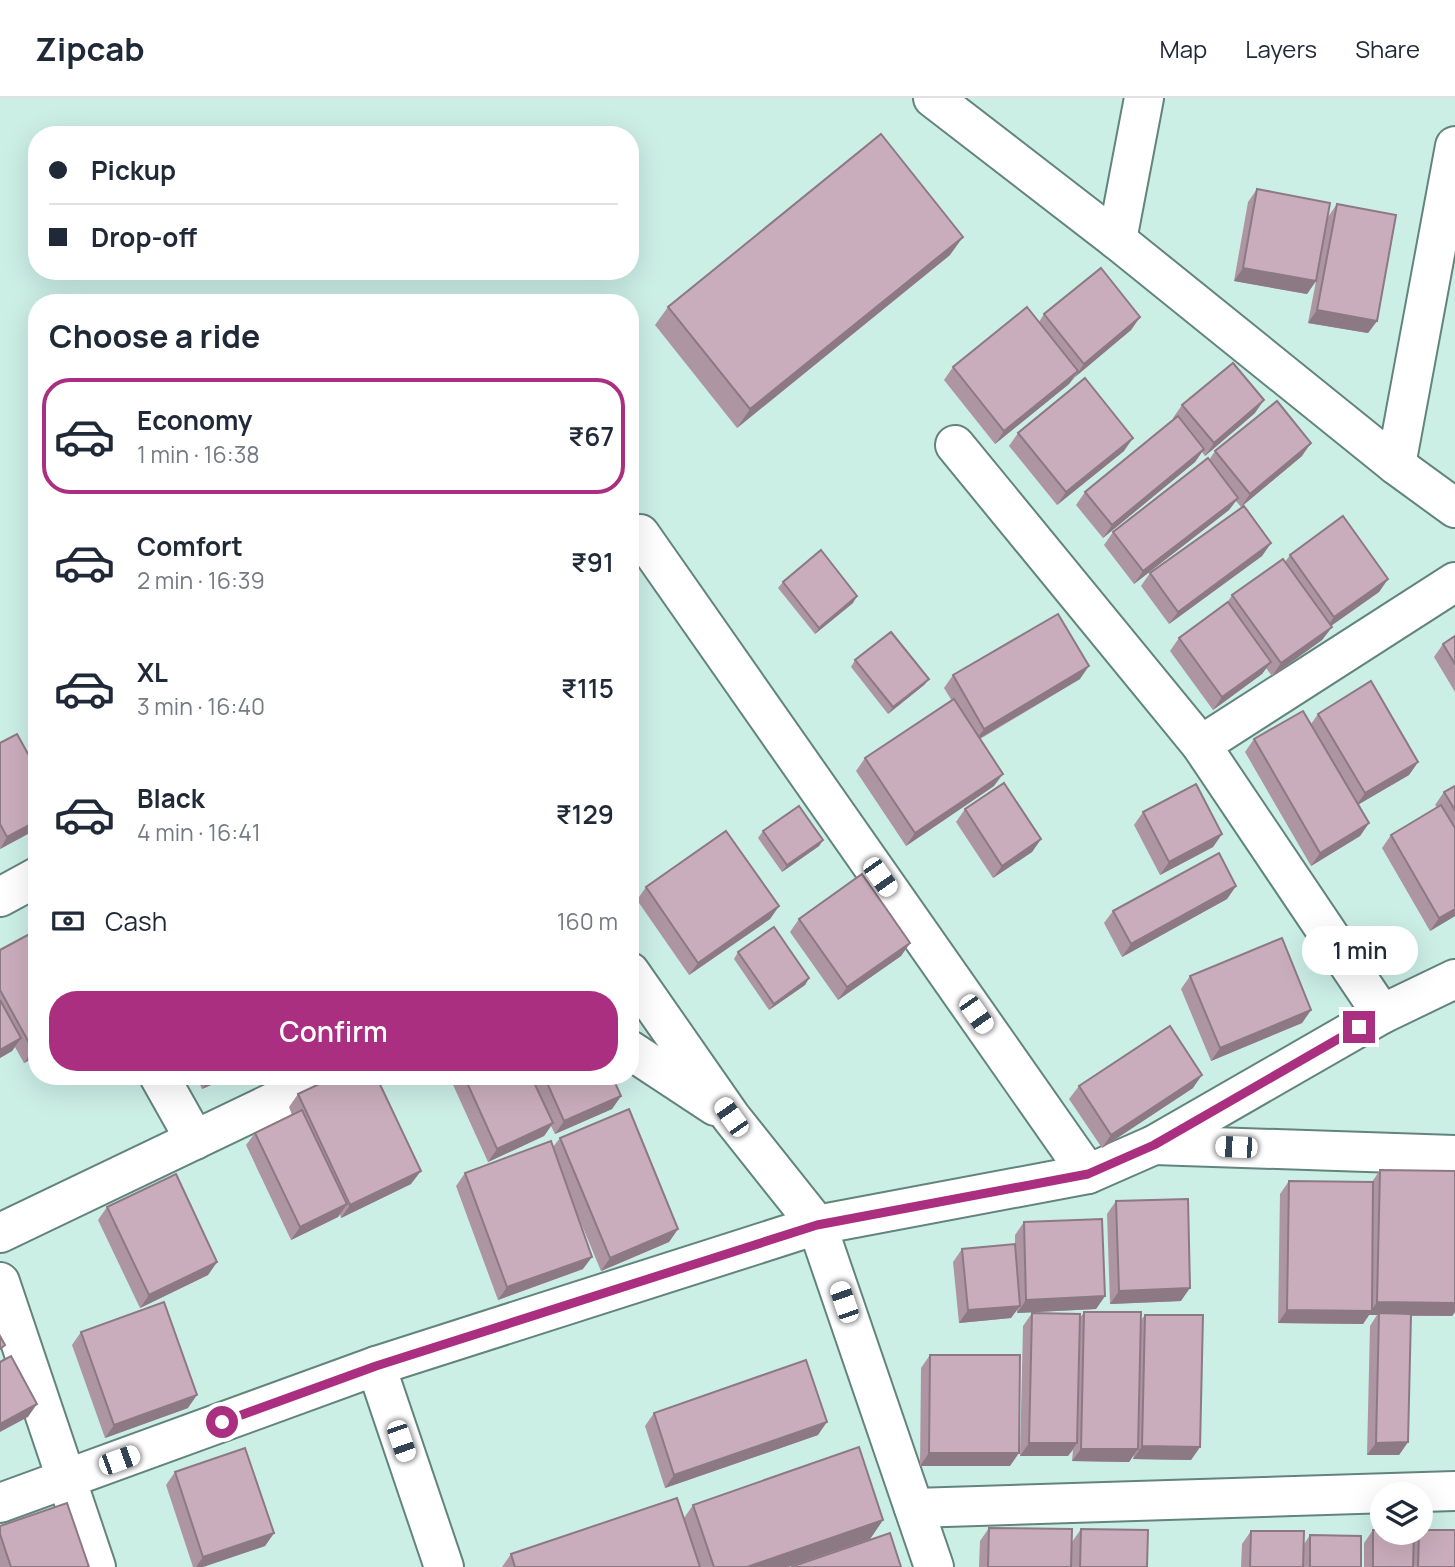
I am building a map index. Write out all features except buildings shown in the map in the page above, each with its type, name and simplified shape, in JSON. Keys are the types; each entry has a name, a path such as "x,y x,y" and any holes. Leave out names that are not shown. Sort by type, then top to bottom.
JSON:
{"street":[{"path":"933,98 1117,240 1396,465 1455,508"},
{"path":"1117,240 1144,98"},
{"path":"1396,465 1455,146"},
{"path":"955,445 1201,745 1382,1014"},
{"path":"640,534 1088,1174"},
{"path":"1201,745 1455,582"},
{"path":"0,897 28,882"},
{"path":"0,1503 376,1366 817,1225 1088,1174 1154,1145 1382,1014 1455,979"},
{"path":"639,985 731,1117 817,1225 934,1567"},
{"path":"639,1056 731,1117"},
{"path":"164,1085 195,1140"},
{"path":"0,1233 309,1085"},
{"path":"1154,1145 1455,1155"},
{"path":"0,1282 96,1567"},
{"path":"376,1366 444,1567"},
{"path":"914,1508 1455,1491"}],"route":[{"path":"222,1422 376,1366 817,1225 1088,1174 1154,1145 1359,1027"}]}
